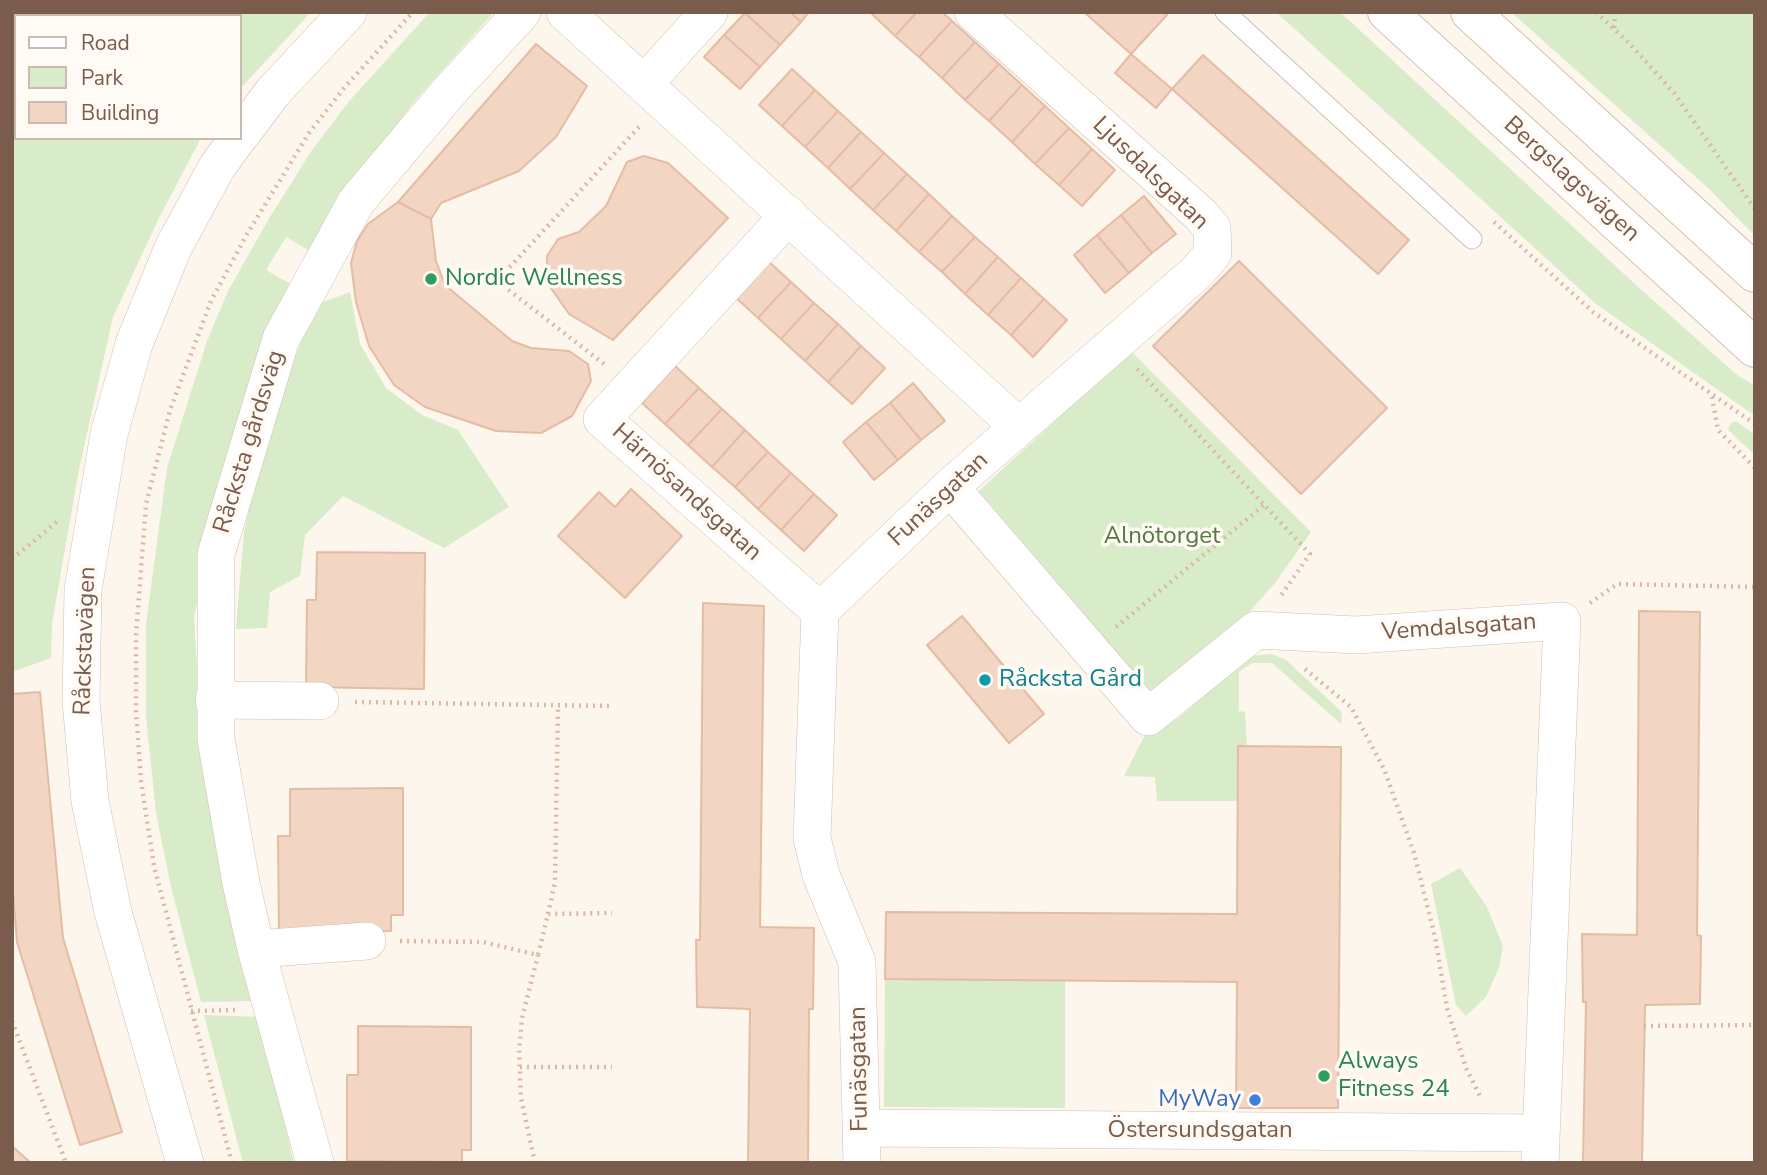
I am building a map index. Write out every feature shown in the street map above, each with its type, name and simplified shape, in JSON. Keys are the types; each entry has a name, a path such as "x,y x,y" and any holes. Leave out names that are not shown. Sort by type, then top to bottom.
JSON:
{"main road":[{"name":"Bergslagsvägen","path":"1388,12 1755,348"},
{"path":"1470,12 1755,273"}],"street":[{"name":"Råckstavägen","path":"242,133 273,92 348,12"},
{"name":"Råcksta gårdsväg","path":"315,1163 256,949 216,739 216,554 281,339 356,202 447,93 522,12"},
{"path":"565,12 1019,427"},
{"path":"654,92 709,12"},
{"name":"Ljusdalsgatan","path":"973,12 1212,228 1213,253 1019,427"},
{"name":"Råckstavägen","path":"186,1163 113,912 90,802 81,701 83,590 109,434 134,344 173,248 217,167 237,140"},
{"name":"Härnösandsgatan","path":"789,215 602,419 820,611"},
{"name":"Funäsgatan","path":"861,1145 857,962 821,875 812,838 820,611 950,487 1019,427"},
{"path":"950,487 1148,717 1256,630"},
{"name":"Vemdalsgatan","path":"1256,630 1356,635 1562,621 1539,1148"},
{"path":"214,700 320,701"},
{"path":"256,949 368,941"},
{"name":"Östersundsgatan","path":"861,1145 1539,1148"}],"lane":[{"path":"1225,12 1472,239"}],"path":[{"path":"1596,12 1674,93 1755,209"},
{"path":"1614,29 1615,12"},
{"path":"594,354 497,281 654,92"},
{"path":"1493,221 1593,312 1755,424"},
{"path":"1114,344 1310,554 1256,630"},
{"path":"1712,396 1718,429 1755,468"},
{"path":"1115,628 1264,505"},
{"path":"1562,621 1618,584 1755,587"},
{"path":"320,701 613,706"},
{"path":"535,1163 522,1098 522,1018 555,882 558,705"},
{"path":"1351,707 1384,769 1414,853 1435,937 1447,1009 1466,1068"},
{"path":"548,914 612,913"},
{"path":"368,941 483,942 538,955"},
{"path":"191,1011 272,1009"},
{"path":"12,1021 66,1163"},
{"path":"1644,1026 1755,1025"},
{"path":"520,1067 612,1067"}],"green space":[{"path":"12,12 311,12 242,87 242,14 14,14 14,140 200,140 159,218 113,317 79,469 52,623 51,658 12,672"},
{"path":"430,12 494,12 413,103 356,179 310,251 286,237 266,270 296,287 212,528 194,618 203,760 252,1001 201,1002 171,887 156,813 146,717 146,624 167,468 207,341 228,291 270,217 312,150 350,100"},
{"path":"1276,12 1340,12 1636,285 1737,375 1755,386 1755,416 1596,304"},
{"path":"1511,12 1755,12 1755,236 1709,189"},
{"path":"350,292 360,344 386,388 422,415 458,430 509,507 444,548 343,496 305,535 300,576 270,592 267,628 236,629 244,532 265,435 305,332 321,303"},
{"name":"Alnötorget","path":"1131,351 1311,532 1275,583 1235,628 1153,694 979,491"},
{"path":"1736,421 1755,435 1755,455 1728,430 1730,424"},
{"path":"1272,654 1286,660 1342,712 1341,724 1272,663 1252,663 1239,672 1239,711 1245,712 1247,747 1238,801 1157,801 1155,777 1124,776 1149,727 1177,719 1251,656"},
{"path":"1460,868 1487,907 1503,946 1499,968 1486,997 1466,1016 1456,1005 1431,884"},
{"path":"885,979 1065,980 1065,1108 884,1107"},
{"path":"204,1015 259,1017 294,1163 243,1163"}],"building":[{"path":"790,12 801,22 780,45 745,13"},
{"path":"790,12 809,12 801,22"},
{"path":"917,12 895,36 872,14"},
{"path":"917,12 942,12 952,21 919,57 895,36"},
{"path":"1084,12 1164,12 1167,15 1131,54"},
{"path":"745,13 780,45 760,67 724,35"},
{"path":"952,21 975,42 942,78 919,57"},
{"path":"724,35 760,67 740,89 704,57"},
{"path":"975,42 999,64 965,100 942,78"},
{"path":"536,44 587,86 556,137 519,171 441,203 431,219 398,202"},
{"path":"1131,54 1172,89 1156,108 1115,73"},
{"path":"1203,55 1409,240 1378,274 1172,89"},
{"path":"999,64 1022,85 989,121 965,100"},
{"path":"792,69 815,90 782,126 759,105"},
{"path":"1022,85 1045,106 1012,142 989,121"},
{"path":"815,90 838,111 805,147 782,126"},
{"path":"1045,106 1069,128 1035,164 1012,142"},
{"path":"838,111 861,132 828,168 805,147"},
{"path":"1069,128 1092,149 1059,185 1035,164"},
{"path":"861,132 884,153 850,189 828,168"},
{"path":"1092,149 1115,170 1082,206 1059,185"},
{"path":"884,153 907,174 873,210 850,189"},
{"path":"644,156 668,163 728,218 613,340 569,314 548,284 547,256 558,239 579,232 606,206 627,162"},
{"path":"907,174 929,194 896,231 873,210"},
{"path":"929,194 952,216 919,252 896,231"},
{"path":"1144,196 1176,234 1152,253 1121,215"},
{"path":"398,202 431,219 436,261 445,285 512,341 531,348 569,351 588,364 591,381 572,416 541,433 496,431 425,407 394,385 369,346 356,302 351,263 357,241 368,224"},
{"path":"1121,215 1152,253 1129,273 1097,235"},
{"path":"952,216 975,237 942,272 919,252"},
{"path":"1097,235 1129,273 1105,293 1074,255"},
{"path":"975,237 998,257 965,294 942,272"},
{"path":"998,257 1021,278 988,315 965,294"},
{"path":"767,260 791,282 758,318 734,296"},
{"path":"1239,261 1387,408 1301,494 1153,346"},
{"path":"1021,278 1044,299 1011,335 988,315"},
{"path":"791,282 814,303 781,339 758,318"},
{"path":"1044,299 1067,320 1033,357 1011,335"},
{"path":"814,303 838,324 805,361 781,339"},
{"path":"838,324 861,346 828,382 805,361"},
{"path":"861,346 885,368 852,404 828,382"},
{"path":"675,366 699,388 665,424 642,403"},
{"path":"913,383 945,421 921,440 890,403"},
{"path":"699,388 722,409 688,445 665,424"},
{"path":"890,403 921,440 898,460 866,422"},
{"path":"722,409 745,430 712,467 688,445"},
{"path":"866,422 898,460 874,480 843,442"},
{"path":"745,430 768,452 735,487 712,467"},
{"path":"768,452 791,473 758,509 735,487"},
{"path":"791,473 814,494 781,530 758,509"},
{"path":"631,489 682,536 625,598 558,536 599,492 615,507"},
{"path":"814,494 837,515 804,551 781,530"},
{"path":"317,552 425,553 424,689 306,687 307,600 316,600"},
{"path":"703,603 764,606 760,927 814,928 813,1009 809,1009 808,1163 748,1163 750,1009 697,1007"},
{"path":"1639,611 1700,612 1697,935 1701,936 1700,1004 1645,1005 1642,1163 1583,1163 1586,1002 1583,1002 1582,934 1637,935"},
{"name":"Råcksta Gård","path":"962,616 1044,714 1009,743 927,645"},
{"path":"40,692 63,938 122,1132 80,1145 17,942 12,880 12,694"},
{"path":"1238,746 1341,747 1338,1108 1236,1108 1237,982 885,979 886,912 1237,914"},
{"path":"403,788 403,915 391,915 391,931 279,932 278,836 290,836 290,789"},
{"path":"358,1026 471,1027 471,1150 462,1150 462,1162 347,1161 347,1075 358,1075"},
{"path":"12,1146 31,1163 12,1163"}],"place":[{"name":"Nordic Wellness","path":"431,279"},
{"name":"Råcksta Gård","path":"985,680"},
{"name":"Always Fitness 24","path":"1324,1076"},
{"name":"MyWay","path":"1255,1100"}]}
